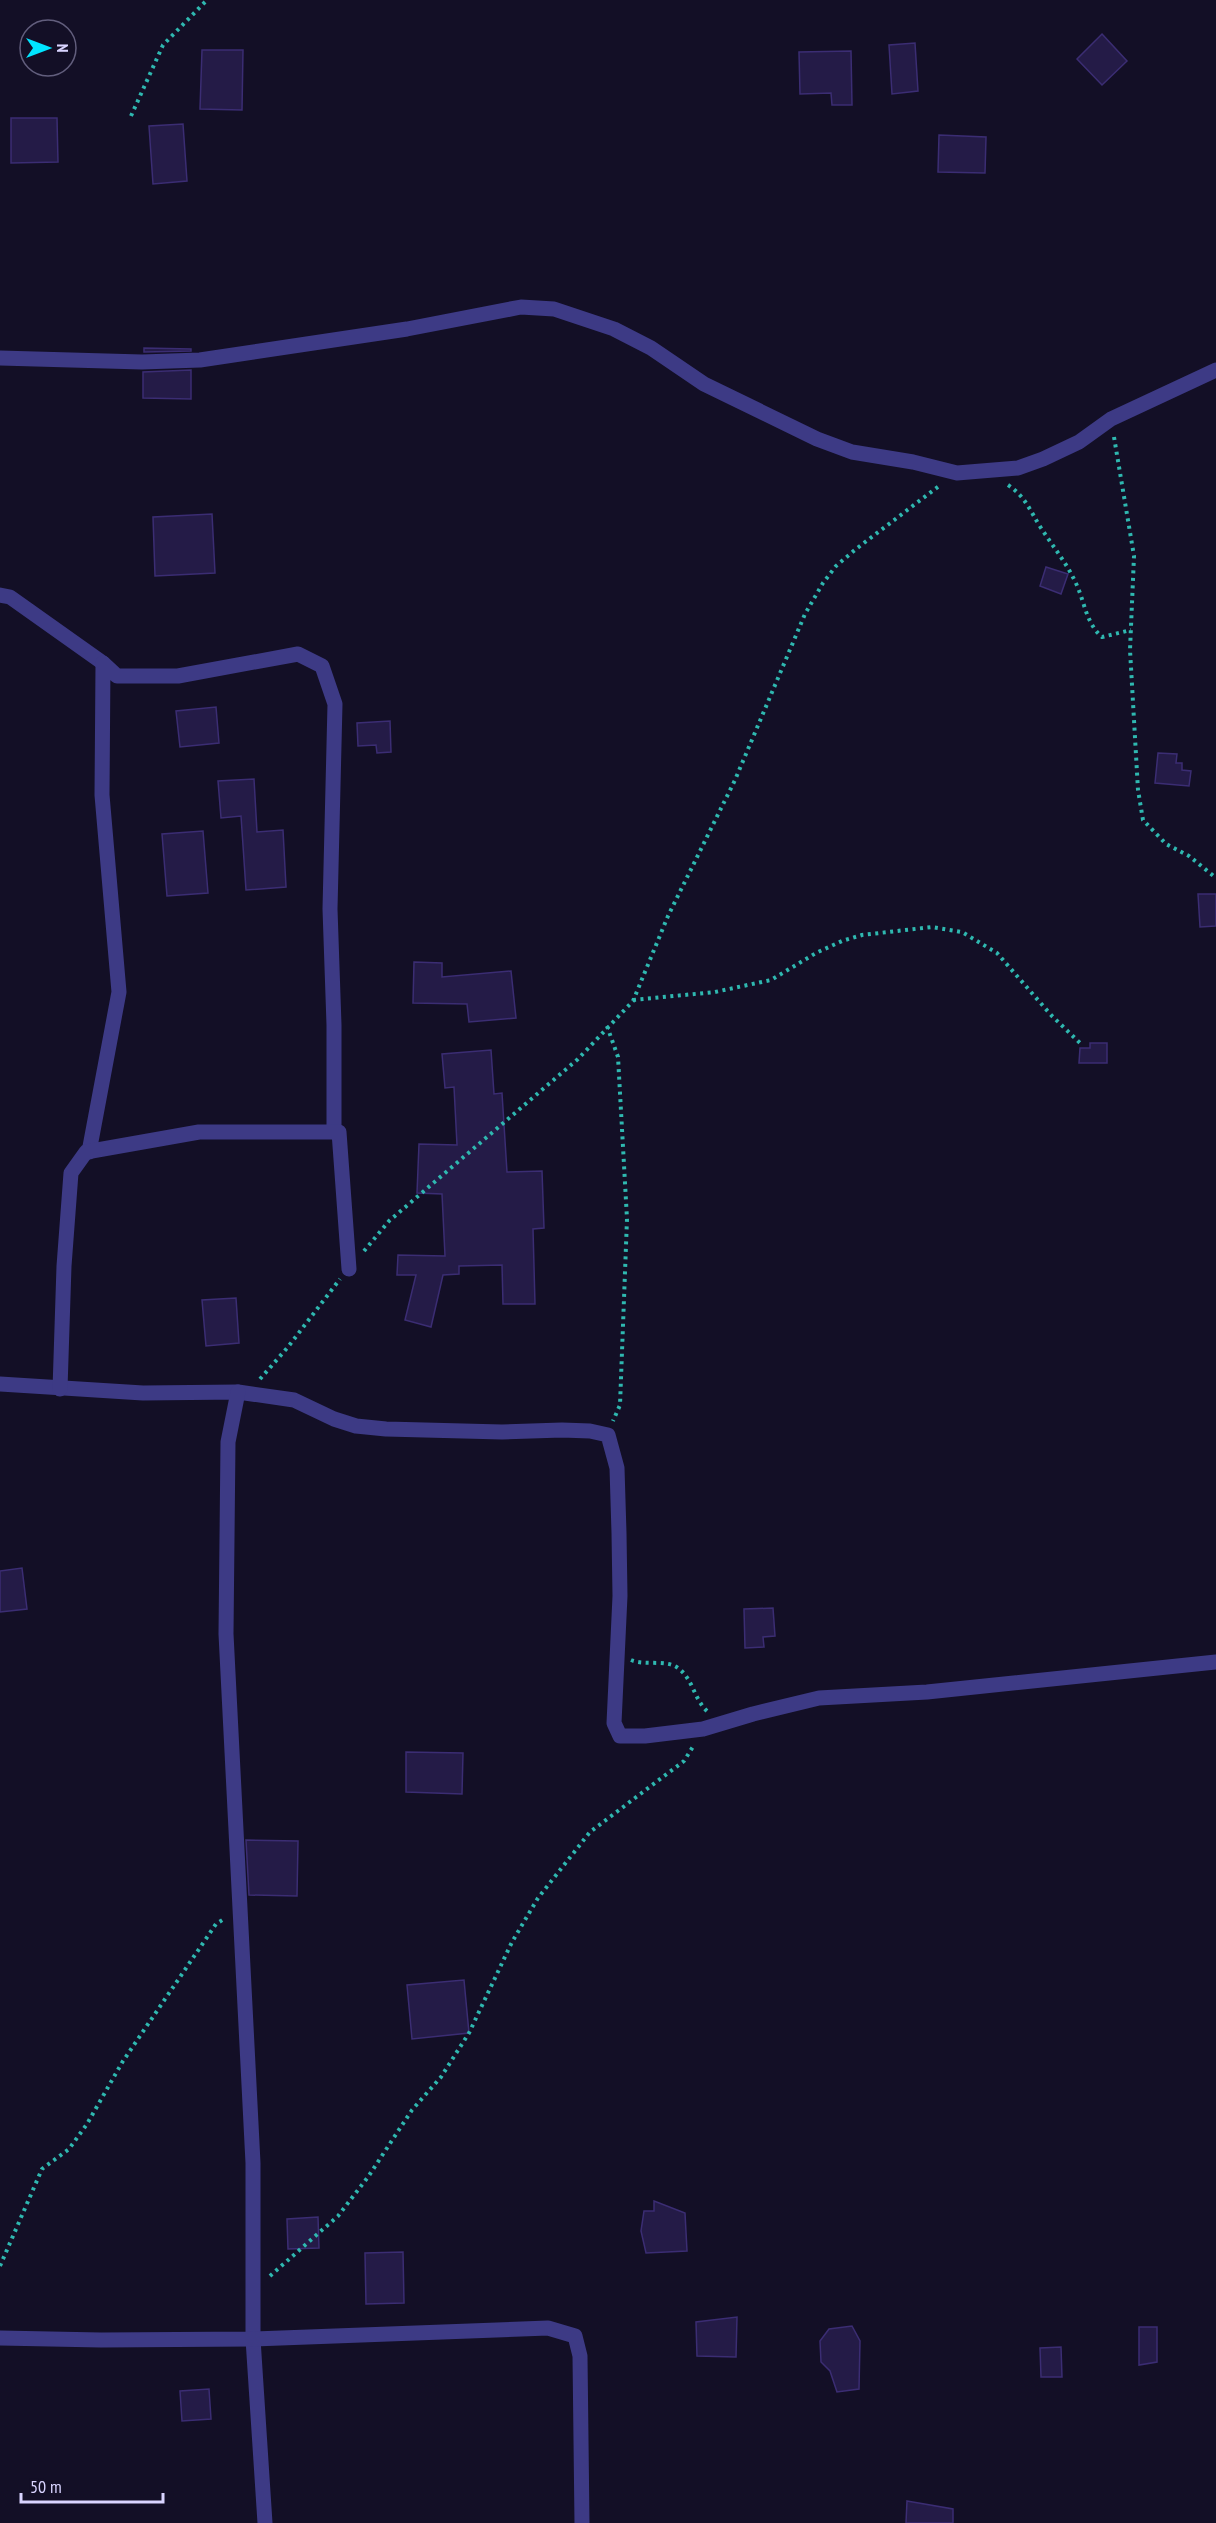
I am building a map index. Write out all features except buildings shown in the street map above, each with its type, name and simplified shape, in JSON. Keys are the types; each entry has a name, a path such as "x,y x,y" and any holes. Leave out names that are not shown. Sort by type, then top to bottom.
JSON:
{"street":[{"path":"0,358 142,362 200,360 407,329 521,307 544,308 614,329 651,348 704,384 817,440 852,452 913,462 957,473 1018,468 1043,459 1079,442 1111,419 1216,370"},
{"path":"0,595 10,597 103,663 117,676 178,676 298,654 322,666 335,704 330,909 334,1025 334,1132"},
{"path":"60,1389 64,1266 71,1173 89,1152 119,992 102,795 103,663"},
{"path":"89,1152 199,1132 339,1132 349,1269"},
{"path":"0,1384 143,1393 243,1393 294,1400 334,1419 356,1426 386,1429 502,1432 562,1430 590,1431 608,1435 617,1468 620,1596 614,1724 620,1736 645,1736 703,1730 819,1698 927,1692 1216,1662"},
{"path":"243,1393 228,1442 226,1634 253,2163 253,2339 265,2523"},
{"path":"0,2338 253,2339 548,2328 575,2336 580,2356 582,2523"}],"path":[{"path":"131,116 163,45 207,0"},
{"path":"1111,419 1134,556 1131,630 1138,790 1143,820 1166,844 1189,856 1216,878"},
{"path":"982,472 1006,483 1028,502 1040,527 1060,554 1078,586 1093,630 1102,637 1131,630"},
{"path":"243,1393 390,1221 578,1059 633,1001 668,916 735,780 805,614 823,583 836,566 856,549 957,473"},
{"path":"633,1001 715,992 771,980 816,952 862,935 932,927 962,932 997,952 1051,1016 1080,1043"},
{"path":"607,1026 618,1056 627,1219 620,1405 608,1435"},
{"path":"616,1650 634,1662 677,1667 691,1683 701,1706 721,1724"},
{"path":"253,2293 285,2261 338,2216 368,2177 412,2110 441,2077 469,2033 517,1933 538,1899 590,1832 684,1761 703,1730"},
{"path":"0,2266 42,2169 69,2149 87,2124 123,2061 216,1924 240,1909"}]}
